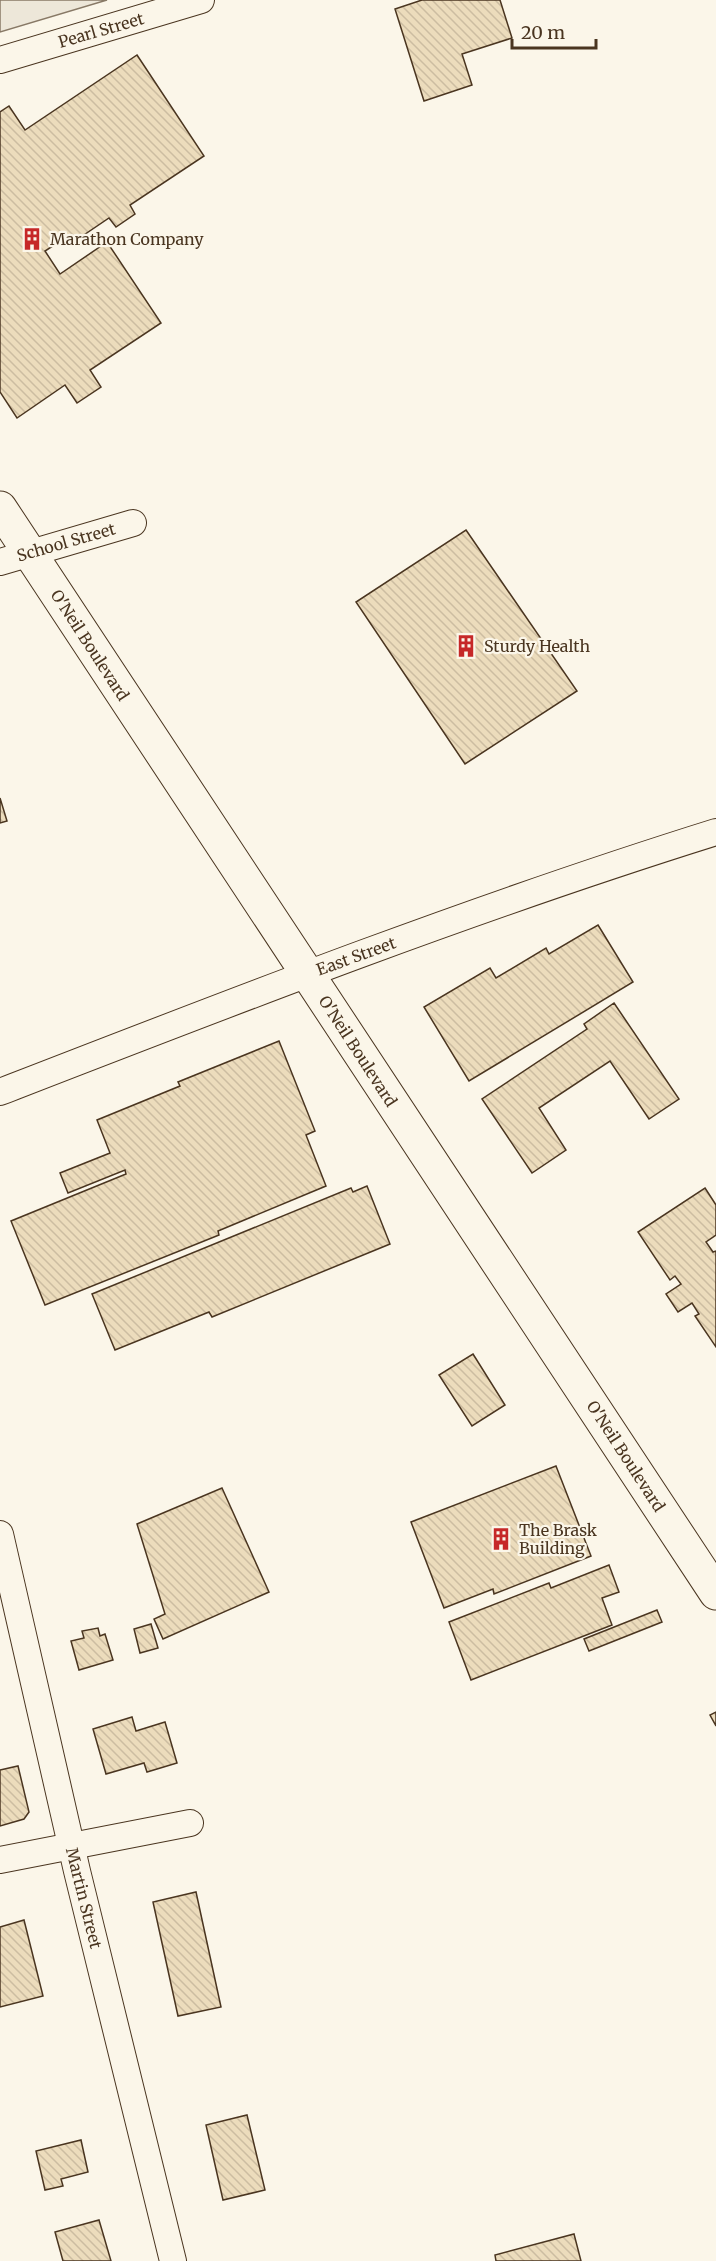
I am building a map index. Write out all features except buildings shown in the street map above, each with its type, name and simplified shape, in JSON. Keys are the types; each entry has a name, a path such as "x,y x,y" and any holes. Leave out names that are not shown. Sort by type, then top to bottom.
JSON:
{"main road":[{"name":"O'Neil Boulevard","path":"0,508 15,558 307,973 716,1593"}],"street":[{"name":"Pearl Street","path":"0,60 201,0"},
{"name":"School Street","path":"15,558 133,523"},
{"name":"East Street","path":"0,1092 307,973 635,857 716,832"},
{"name":"Martin Street","path":"0,1534 71,1844 173,2261"},
{"path":"0,1860 190,1822"}],"shaded area":[{"path":"0,0 107,0 0,32"}],"place":[{"name":"Marathon Company","path":"32,239"},
{"name":"Sturdy Health","path":"466,646"},
{"name":"The Brask Building","path":"501,1539"}]}
